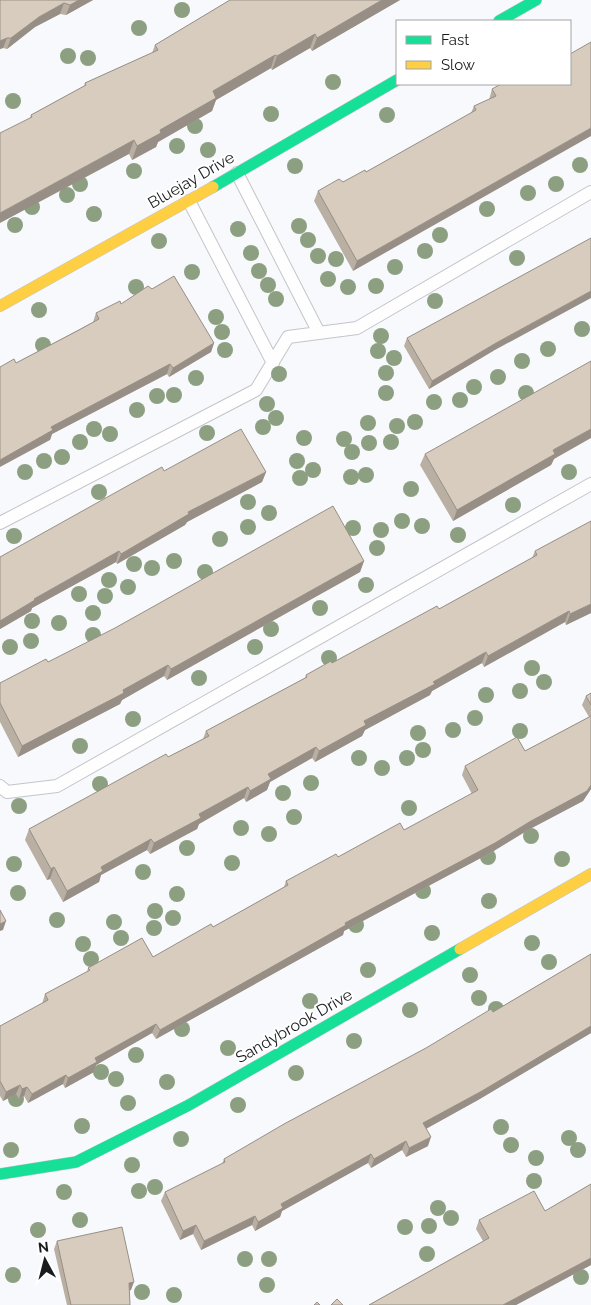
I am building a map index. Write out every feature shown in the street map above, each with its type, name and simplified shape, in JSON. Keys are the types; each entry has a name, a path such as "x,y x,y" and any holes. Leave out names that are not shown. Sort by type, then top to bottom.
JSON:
{"street":[{"path":"502,20 536,0"},
{"name":"Bluejay Drive","path":"0,306 189,201 396,81"},
{"name":"Sandybrook Drive","path":"0,1174 76,1162 189,1105 591,874"}],"lane":[{"path":"237,172 319,333"},
{"path":"0,523 256,390 288,337 357,328 591,192"},
{"path":"189,201 273,363"},
{"path":"0,786 7,792 57,786 591,484"}],"building":[{"path":"0,0 79,0 70,5 64,3 39,17 11,38 0,41"},
{"path":"230,0 382,0 317,38 315,34 213,91 216,98 160,130 161,133 137,146 134,140 0,213 0,133 32,117 31,115 86,85 85,83 158,50 155,45"},
{"path":"591,42 591,128 357,261 318,191 339,179 343,182 365,170 366,172 476,110 474,106 496,96 492,89 499,85 571,85 571,53"},
{"path":"591,238 591,291 496,343 432,381 407,338"},
{"path":"174,276 214,343 173,368 170,364 51,427 53,430 0,460 0,367 14,359 16,363 99,319 96,313 120,301 121,304 148,286 152,289"},
{"path":"591,361 591,429 553,450 555,454 457,510 425,454"},
{"path":"241,429 266,472 188,512 189,514 121,554 119,551 34,599 0,621 0,557 162,467 164,471"},
{"path":"333,506 364,561 171,669 168,665 123,690 124,693 22,746 0,703 0,683 46,659 48,662 115,628"},
{"path":"591,521 591,604 570,614 569,611 488,656 486,652 433,682 435,684 364,721 366,725 319,751 316,747 268,774 271,779 250,791 248,787 199,814 201,818 154,843 151,839 101,867 103,871 67,891 54,867 51,869 29,829 166,754 168,757 209,736 206,731 307,677 306,675 331,661 332,663 437,606 439,609 537,555 535,551"},
{"path":"591,693 591,705 586,696"},
{"path":"591,716 591,785 587,791 495,843 345,923 346,925 160,1030 156,1024 95,1058 97,1062 68,1078 66,1075 32,1094 27,1087 22,1089 20,1085 6,1092 0,1081 0,1026 48,1000 45,994 90,970 88,968 142,938 153,957 211,924 213,927 288,885 286,881 336,854 338,857 400,823 404,830 478,790 465,766 517,737 525,751"},
{"path":"0,910 6,921 0,924"},
{"path":"591,954 591,1026 482,1091 423,1123 431,1137 409,1148 406,1141 374,1159 371,1154 281,1204 283,1208 258,1222 255,1216 204,1241 196,1225 183,1231 165,1192 225,1162 224,1159 284,1124 426,1048 491,1009 493,1012"},
{"path":"591,1184 591,1258 503,1305 369,1305 489,1238 479,1220 534,1191 545,1211"},
{"path":"122,1227 134,1282 129,1283 130,1305 71,1305 57,1241"},
{"path":"337,1299 343,1305 331,1305"}],"traffic: fast":[{"path":"501,20 536,0"},
{"path":"213,187 396,81"},
{"path":"0,1174 76,1162 189,1105 460,949"}],"traffic: slow":[{"path":"0,306 213,187"},
{"path":"460,949 591,874"}]}
